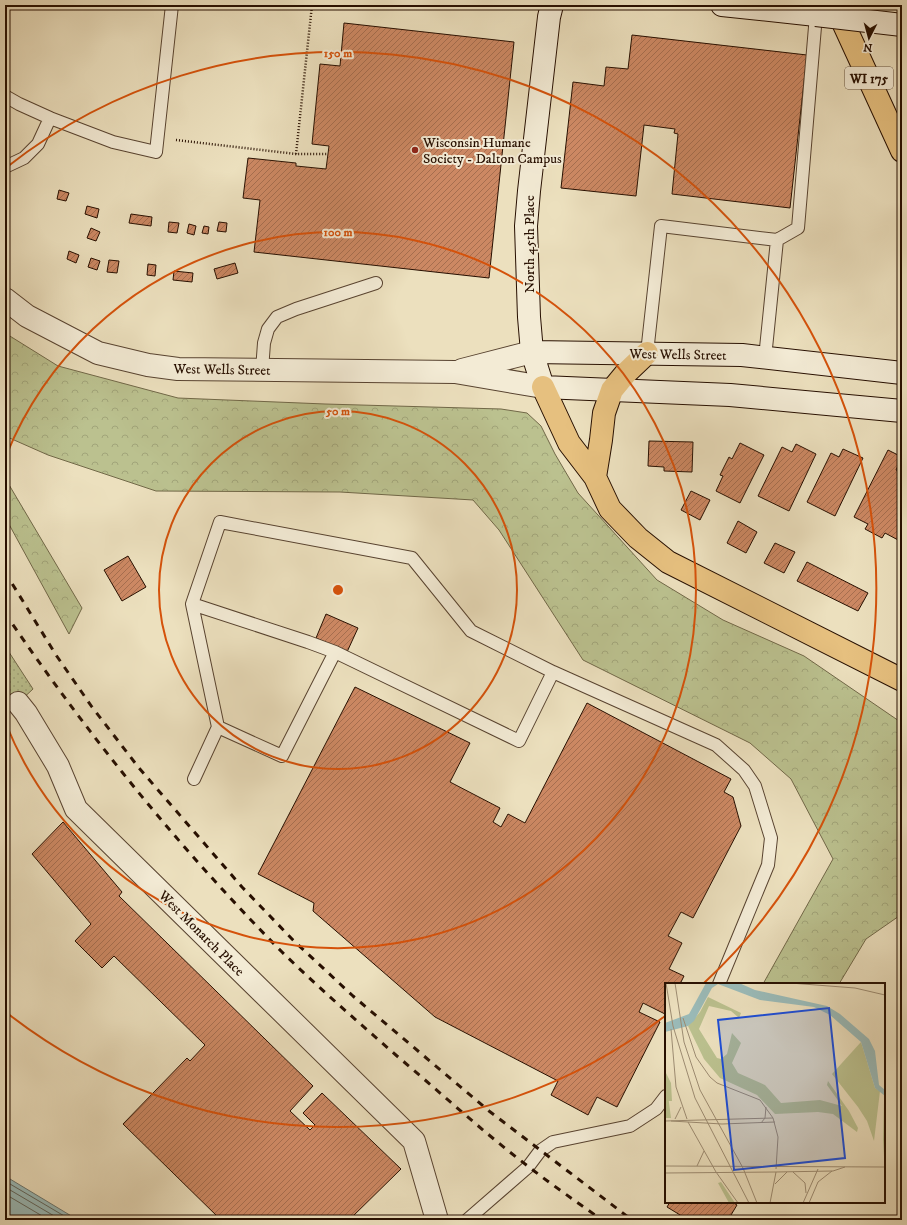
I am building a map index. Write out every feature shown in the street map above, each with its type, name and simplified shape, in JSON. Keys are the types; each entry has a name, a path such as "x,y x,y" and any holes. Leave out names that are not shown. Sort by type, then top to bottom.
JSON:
{"highway":[{"name":"WI 175","path":"835,5 902,151"},
{"path":"595,476 604,413 612,390 626,373 647,353"},
{"path":"543,387 569,443 595,476 610,509 638,538 668,562 902,680"}],"street":[{"name":"North 45th Place","path":"543,387 532,352 529,317 526,226 549,17 552,5"},
{"path":"722,5 902,25"},
{"name":"West Wells Street","path":"5,299 27,316 98,353 148,365 178,369 455,372 543,387 730,395 902,411"},
{"name":"West Wells Street","path":"455,372 532,352 742,355 902,373"},
{"name":"West Monarch Place","path":"18,703 26,712 58,766 76,809 414,1141 437,1220"}],"lane":[{"path":"5,96 50,118 113,142 156,152 172,5"},
{"path":"647,353 661,226 777,240 798,228 816,15"},
{"path":"5,167 24,158 38,144 50,118"},
{"path":"765,358 777,240"},
{"path":"262,370 264,344 268,329 277,317 296,309 376,283"},
{"path":"194,779 218,727 192,604 220,522 412,558 471,631 553,672 716,745 744,770 755,786 771,838 768,865 719,983"},
{"path":"192,604 334,652 519,741 553,672"},
{"path":"218,727 282,756 334,652"},
{"path":"467,1220 528,1167 540,1151 553,1142 630,1126 656,1108 665,1097"}],"path":[{"path":"296,154 312,5"},
{"path":"157,138 296,154 328,154"}],"green space":[{"path":"5,333 58,366 178,398 501,409 527,413 541,426 555,454 578,493 657,580 723,620 804,656 902,723 902,914 866,939 840,983 764,983 833,859 791,779 750,743 583,660 499,530 473,500 340,492 156,491 48,455 5,436"},
{"path":"5,478 82,608 69,634 5,517"},
{"path":"5,646 33,689 5,715"}],"water":[{"path":"5,1176 78,1220 5,1220"}],"building":[{"name":"Wisconsin Humane Society - Dalton Campus","path":"344,23 514,42 489,278 254,252 260,200 243,198 248,158 296,163 296,166 326,169 329,146 312,144 320,64 340,66"},
{"path":"632,35 807,55 790,208 672,194 678,134 674,133 675,129 644,125 636,196 561,188 573,82 604,86 606,67 628,69"},
{"path":"59,190 69,193 66,201 57,199"},
{"path":"87,206 99,209 97,218 85,214"},
{"path":"131,214 152,217 151,226 129,223"},
{"path":"169,222 179,223 177,233 168,232"},
{"path":"219,222 227,223 226,232 217,231"},
{"path":"189,224 196,226 194,235 187,233"},
{"path":"204,226 209,227 208,234 202,233"},
{"path":"91,228 100,232 96,241 87,238"},
{"path":"69,251 79,255 76,263 67,259"},
{"path":"91,258 100,261 97,270 88,267"},
{"path":"109,260 119,261 117,273 107,272"},
{"path":"235,263 238,273 217,279 214,269"},
{"path":"148,264 156,265 155,276 147,275"},
{"path":"174,271 193,273 192,282 173,280"},
{"path":"649,441 693,442 692,472 664,471 664,467 648,466"},
{"path":"740,443 764,455 740,503 716,491 723,476 720,475 729,457 732,459"},
{"path":"796,444 816,454 789,511 758,496 782,447 792,452"},
{"path":"843,449 863,458 835,516 807,502 831,453 839,457"},
{"path":"888,450 902,457 896,470 902,473 902,537 900,541 885,533 882,538 865,529 868,524 854,517"},
{"path":"691,491 710,500 700,520 681,510"},
{"path":"738,521 757,532 746,553 727,543"},
{"path":"775,543 795,552 784,573 764,563"},
{"path":"128,556 146,587 122,601 104,570"},
{"path":"807,562 868,593 858,611 797,581"},
{"path":"326,614 358,628 347,652 316,638"},
{"path":"355,687 470,743 450,782 500,808 493,822 501,827 508,814 525,823 587,703 731,779 724,792 733,797 741,826 693,918 681,912 668,936 682,943 669,969 684,976 680,983 665,983 665,1014 643,1003 639,1012 660,1022 617,1107 597,1097 588,1115 551,1095 558,1081 435,1017 313,911 314,903 258,874"},
{"path":"63,822 122,892 119,896 313,1086 290,1111 310,1130 315,1125 303,1113 322,1093 401,1169 349,1220 221,1220 123,1124 187,1058 190,1061 205,1045 114,956 102,968 75,941 91,924 32,854"},
{"path":"669,1203 734,1203 737,1205 728,1220 684,1220 685,1218 667,1207"}],"railway":[{"path":"5,572 56,655 92,707 139,768 242,887 293,940 353,996 489,1111 632,1220"},
{"path":"5,613 68,702 136,789 207,872 282,952 353,1018 512,1154 602,1220"}],"place":[{"name":"Wisconsin Humane Society - Dalton Campus","path":"415,150"}]}
